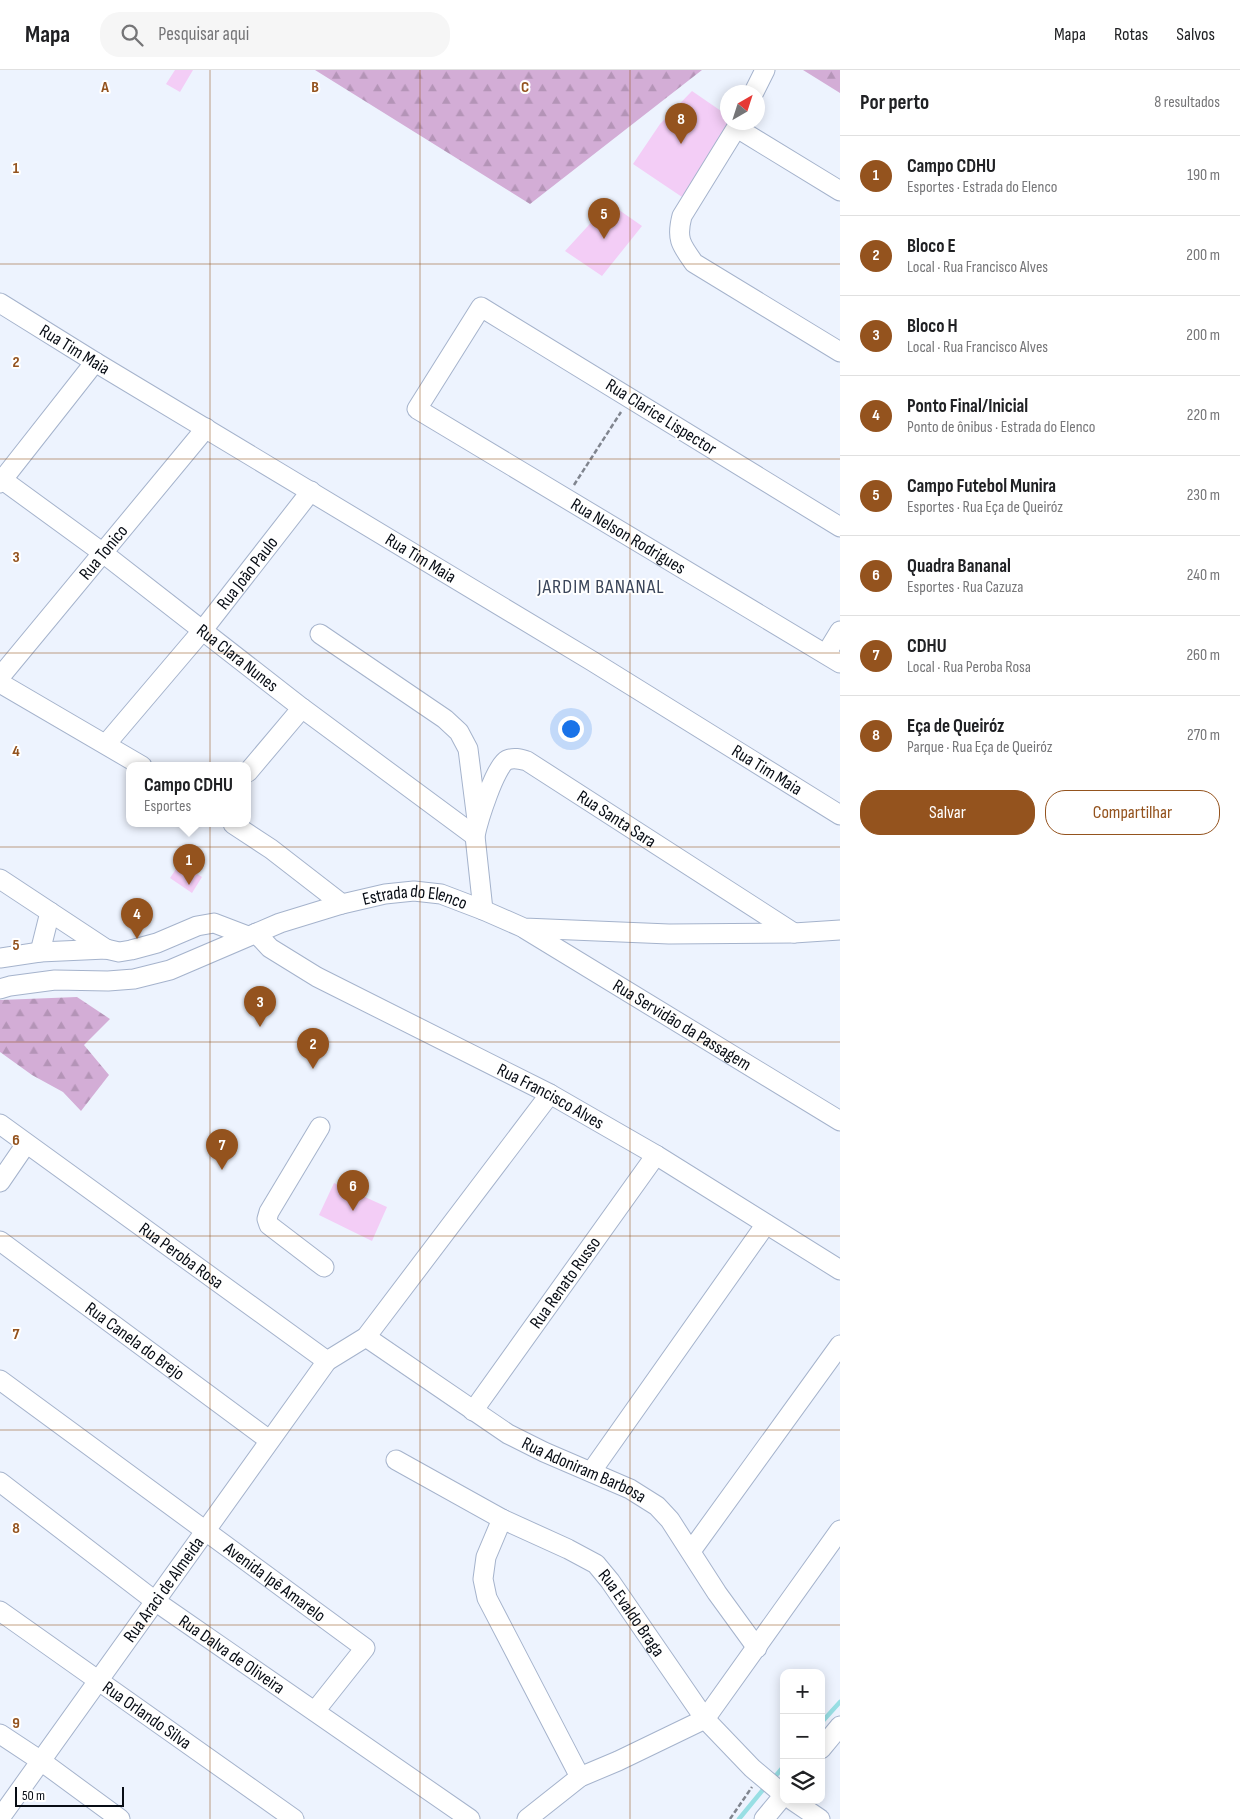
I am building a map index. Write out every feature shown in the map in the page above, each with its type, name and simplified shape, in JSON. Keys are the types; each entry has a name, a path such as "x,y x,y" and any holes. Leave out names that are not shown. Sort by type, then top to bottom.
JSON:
{"street":[{"path":"758,85 765,70"},
{"path":"736,130 682,216 679,229 680,242 694,263 840,352"},
{"path":"747,130 840,191"},
{"name":"Rua Tim Maia","path":"0,303 592,660 840,815"},
{"name":"Rua Clarice Lispector","path":"417,408 481,307 840,527"},
{"path":"1,480 95,362"},
{"name":"Rua Nelson Rodrigues","path":"417,408 833,659"},
{"name":"Rua Tonico","path":"0,677 206,428"},
{"name":"Rua Clara Nunes","path":"1,480 103,553 302,708 476,830"},
{"name":"Rua João Paulo","path":"106,744 202,631 311,492"},
{"path":"833,659 840,631"},
{"path":"320,634 444,719 459,732 468,749 483,910"},
{"path":"0,683 135,762"},
{"path":"251,768 302,708"},
{"name":"Rua Santa Sara","path":"476,830 498,769 506,761 514,758 527,761 794,933"},
{"path":"238,827 271,849 342,904"},
{"path":"0,879 106,948 119,952 157,943 197,926 214,923 252,934"},
{"name":"Estrada do Elenco","path":"0,989 54,980 108,981 134,979 170,970 280,923 342,904 385,894 414,891 441,894 524,928 669,934 794,933 840,930"},
{"path":"40,952 50,912"},
{"name":"Rua Servidão da Passagem","path":"524,928 840,1121"},
{"name":"Rua Francisco Alves","path":"252,934 270,948 317,976 550,1094 656,1155 840,1270"},
{"path":"0,958 40,952 106,948"},
{"path":"327,1360 366,1337 550,1094"},
{"name":"Rua Peroba Rosa","path":"0,1124 327,1360"},
{"path":"320,1127 268,1212 268,1219 269,1225 324,1268"},
{"path":"0,1182 26,1144"},
{"name":"Rua Renato Russo","path":"473,1411 656,1155"},
{"path":"591,1472 766,1224"},
{"name":"Rua Canela do Brejo","path":"0,1241 269,1440"},
{"name":"Rua Adoniram Barbosa","path":"366,1337 508,1434 630,1489 657,1506 670,1520 717,1593 757,1648"},
{"path":"691,1551 840,1345"},
{"name":"Rua Araci de Almeida","path":"0,1818 327,1360"},
{"name":"Avenida Ipê Amarelo","path":"1,1383 206,1530 365,1648 315,1711"},
{"name":"Rua Evaldo Braga","path":"396,1460 502,1519 596,1564 610,1581 705,1719 758,1774 780,1791"},
{"name":"Rua Dalva de Oliveira","path":"0,1482 155,1601 470,1819"},
{"path":"502,1519 486,1557 483,1579 487,1598 580,1778"},
{"path":"527,1819 580,1778 705,1719 840,1530"},
{"name":"Rua Orlando Silva","path":"0,1610 294,1819"},
{"path":"825,1744 840,1726"},
{"path":"0,1734 41,1761 120,1819"},
{"path":"764,1819 780,1801"},
{"name":"Rua Evaldo Braga","path":"798,1804 820,1819"}],"path":[{"path":"565,498 630,398"},
{"path":"730,1819 758,1774"}],"shaded area":[{"path":"175,70 193,70 180,92 166,84"},
{"path":"692,91 720,110 720,130 725,130 685,199 633,164 660,124"},
{"path":"609,203 642,226 602,276 565,251"},
{"path":"180,863 202,877 192,893 170,878"},
{"path":"334,1183 387,1207 372,1241 319,1215"}],"green space":[{"path":"315,70 702,70 530,204"},
{"path":"803,70 840,70 840,93"},
{"path":"77,997 110,1019 84,1045 109,1075 81,1111 63,1092 32,1075 0,1052 0,1000"}],"waterway":[{"path":"825,1719 840,1702"},
{"path":"773,1779 780,1771"},
{"path":"739,1819 766,1786"}],"place":[{"name":"Eça de Queiróz","path":"681,144"},
{"name":"Campo Futebol Munira","path":"604,239"},
{"name":"Campo CDHU","path":"189,885"},
{"name":"Ponto Final/Inicial","path":"137,939"},
{"name":"Bloco H","path":"260,1027"},
{"name":"Bloco E","path":"313,1069"},
{"name":"CDHU","path":"222,1170"},
{"name":"Quadra Bananal","path":"353,1211"}],"district":[{"name":"JARDIM BANANAL","path":"601,587"}]}
